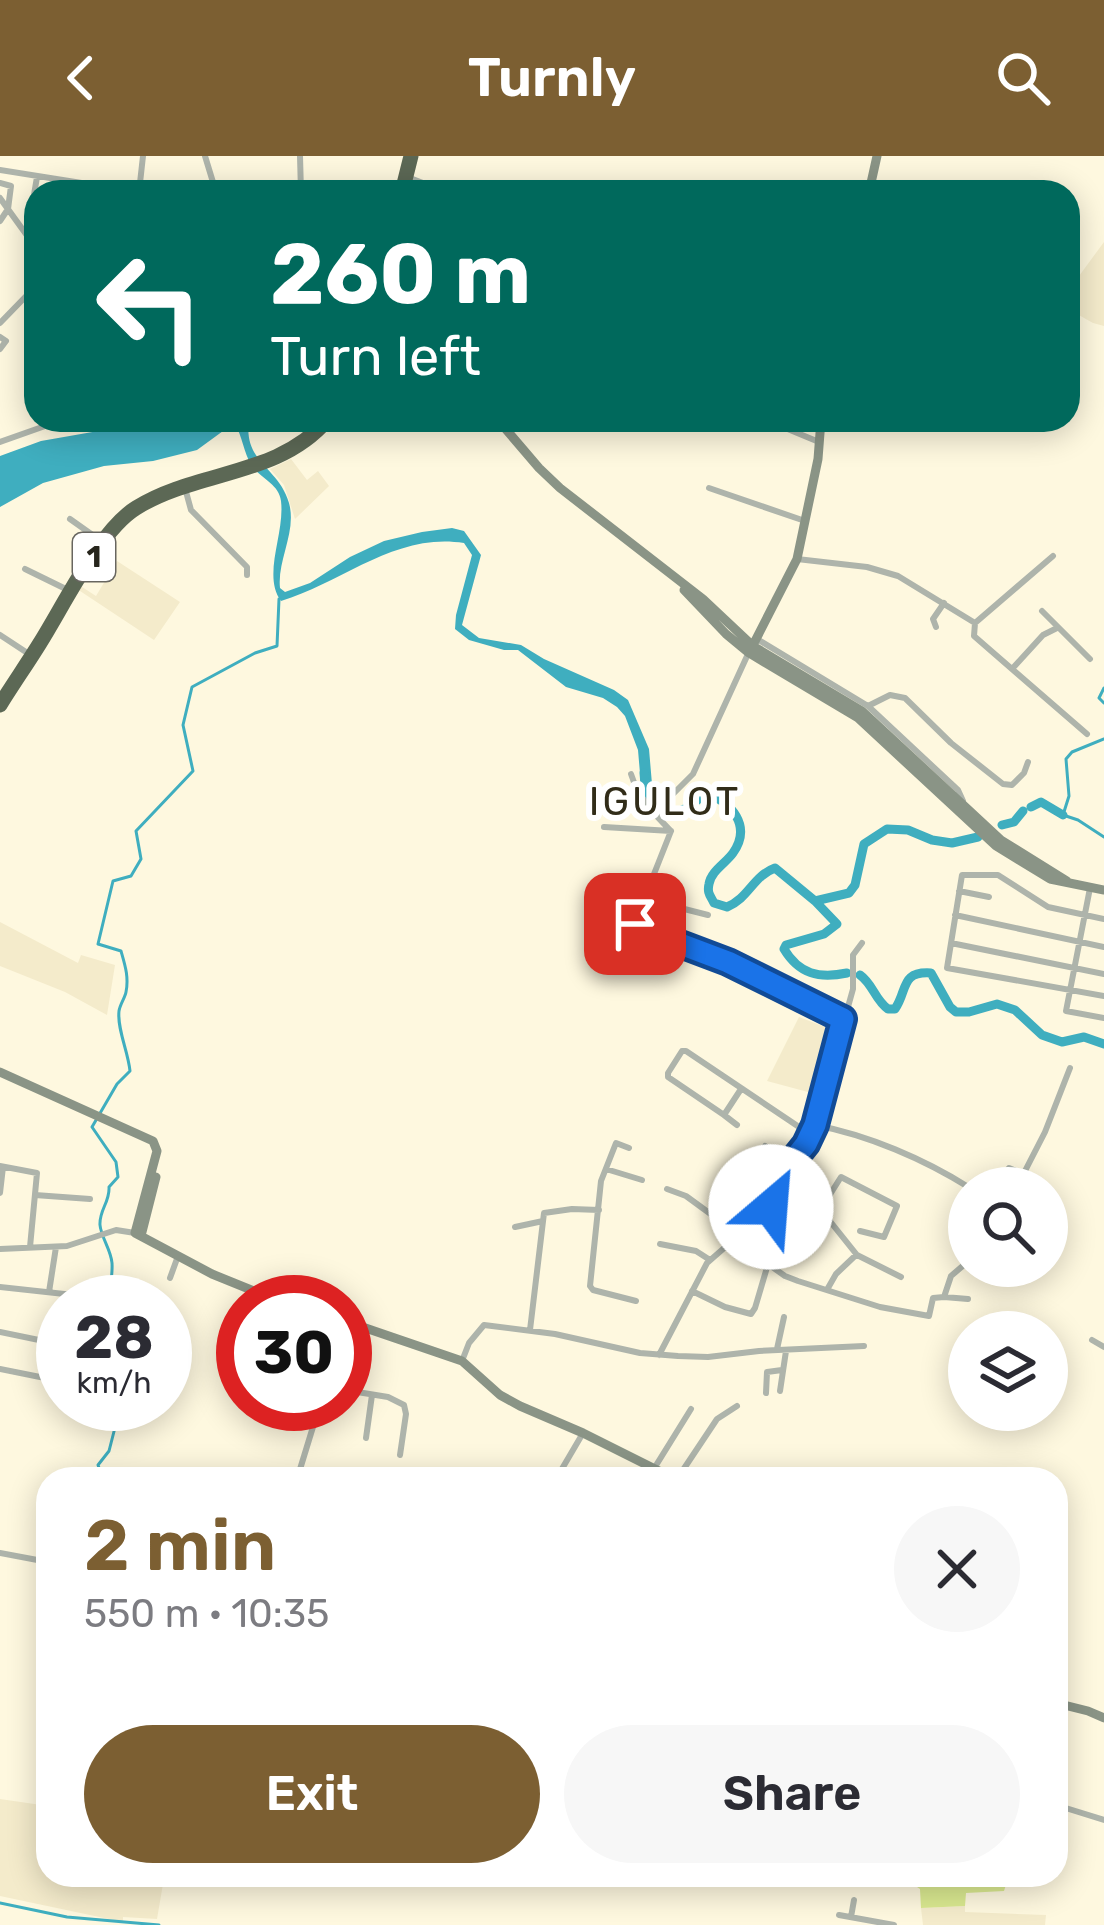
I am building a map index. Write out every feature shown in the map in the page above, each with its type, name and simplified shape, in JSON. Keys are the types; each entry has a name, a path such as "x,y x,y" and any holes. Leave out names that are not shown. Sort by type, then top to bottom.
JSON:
{"highway":[{"name":"1","path":"0,705 101,540 127,514 184,484 308,440 314,432"},
{"name":"1","path":"0,692 29,654"}],"street":[{"path":"0,170 57,180"},
{"path":"0,183 11,185 8,209 0,221"},
{"path":"0,198 24,232"},
{"path":"0,323 24,298"},
{"path":"0,337 6,341 0,349"},
{"path":"509,432 560,488 703,598 753,646 858,718 999,843 1067,881 1104,890"},
{"path":"795,432 819,442"},
{"path":"661,814 693,774 796,559 819,432"},
{"path":"184,484 191,510 247,567 247,575"},
{"path":"709,488 805,521"},
{"path":"70,519 101,540"},
{"path":"1052,556 975,623 974,636 1088,734"},
{"path":"796,559 867,567 910,581 975,623"},
{"path":"25,569 68,590"},
{"path":"936,627 933,619 944,603"},
{"path":"1042,611 1090,659"},
{"path":"1012,669 1043,635 1057,628"},
{"path":"0,635 29,654"},
{"path":"753,646 868,706 958,790 964,805"},
{"path":"753,646 862,711 964,805 976,822"},
{"path":"868,706 890,695 905,698 1003,784 1016,782 1028,762"},
{"path":"631,774 652,812 661,814 671,831"},
{"path":"604,827 671,831"},
{"path":"671,831 637,927 728,962 843,1019"},
{"path":"1104,919 1048,907 998,874 962,875 947,968 1104,996"},
{"path":"1090,887 1066,1011 1104,1018"},
{"path":"959,891 989,897"},
{"path":"645,899 708,915"},
{"path":"956,915 1104,947"},
{"path":"951,943 1104,974"},
{"path":"659,1354 710,1260 778,1200 782,1174 811,1135 853,989 853,955 862,944"},
{"path":"737,1124 668,1077 681,1052 685,1050 811,1135"},
{"path":"1027,1167 1070,1068"},
{"path":"0,1069 156,1135 162,1157 138,1234"},
{"path":"724,1114 741,1089"},
{"path":"815,1125 844,1130 948,1174"},
{"path":"629,1148 616,1143 601,1180 591,1288 636,1301"},
{"path":"765,1146 789,1164"},
{"path":"0,1193 1,1167 37,1172 30,1247"},
{"path":"606,1169 642,1180"},
{"path":"771,1207 792,1225 829,1196 841,1178 897,1206 884,1237 860,1231"},
{"path":"667,1189 686,1196 737,1234"},
{"path":"35,1195 90,1198"},
{"path":"817,1205 857,1255 901,1277"},
{"path":"530,1330 547,1210 599,1210"},
{"path":"759,1216 792,1244"},
{"path":"515,1227 543,1221"},
{"path":"0,1249 56,1247 116,1230 138,1234 216,1275"},
{"path":"660,1244 696,1251 710,1260"},
{"path":"52,1275 56,1247"},
{"path":"692,1291 751,1314 776,1254"},
{"path":"827,1288 857,1255"},
{"path":"171,1275 178,1256"},
{"path":"768,1264 785,1276 927,1317 933,1298 968,1299"},
{"path":"944,1297 948,1285"},
{"path":"0,1287 36,1291"},
{"path":"780,1391 784,1317"},
{"path":"462,1361 482,1326 659,1354 708,1357 864,1346"},
{"path":"372,1330 462,1361 520,1406 655,1467 691,1409"},
{"path":"0,1332 36,1339"},
{"path":"1092,1340 1104,1347"},
{"path":"0,1369 36,1378"},
{"path":"766,1393 767,1372 782,1370"},
{"path":"372,1395 388,1397 406,1408 400,1455"},
{"path":"684,1467 717,1419 737,1406"},
{"path":"301,1467 312,1431"},
{"path":"366,1438 367,1431"},
{"path":"563,1467 583,1433"},
{"path":"0,1553 36,1560"},
{"path":"1068,1706 1104,1718"},
{"path":"1068,1809 1104,1820"},
{"path":"851,1917 854,1900"},
{"path":"871,1921 873,1906"},
{"path":"839,1915 895,1925"}],"shaded area":[{"path":"1104,242 1104,326 1080,316 1080,275"},
{"path":"291,459 307,480 318,471 329,486 295,519 284,485 270,469"},
{"path":"117,561 180,602 154,640 77,589 79,585 96,596"},
{"path":"0,922 78,963 81,955 115,965 107,1015 0,966"},
{"path":"799,1017 833,1030 819,1095 767,1081"},
{"path":"0,1799 36,1804 36,1887 162,1887 157,1919 123,1917 123,1922 0,1896"},
{"path":"965,1906 965,1912 1046,1915 1045,1925 923,1925 921,1908"}],"green space":[{"path":"1005,1887 1004,1891 966,1893 965,1906 921,1908 920,1889"}],"water":[{"path":"92,432 222,432 197,450 104,466 43,483 0,507 0,456 41,441"},
{"path":"249,432 256,456 278,481 289,503 291,525 280,588 285,592 310,583 384,541 452,528 464,531 481,555 462,625 479,638 521,645 628,700 649,749 652,784 641,785 638,750 617,707 566,687 518,650 469,640 455,629 472,555 464,543 415,545 281,601 274,579 280,495 252,466 239,433"}],"waterway":[{"path":"111,1275 100,1220 109,1187 118,1177 116,1162 92,1127 130,1071 119,1018 127,981 121,951 98,944 113,881 131,876 141,859 136,831 193,771 183,725 192,687 277,646 279,599"},
{"path":"1104,688 1099,698 1104,703"},
{"path":"1104,739 1066,759 1069,796 1063,815 1104,837"},
{"path":"644,773 653,805 681,810 705,793 736,816 738,843 709,884 714,903 727,907 734,903 775,868 837,924 784,949 811,973 847,973"},
{"path":"1031,807 1041,802 1063,815"},
{"path":"1002,825 1014,822 1023,811"},
{"path":"815,901 849,893 864,844 887,829 952,843 978,837"},
{"path":"860,975 888,1009 895,1009 909,979 931,973 956,1012 997,1004 1015,1010 1042,1035 1062,1042 1084,1037 1104,1044"},
{"path":"99,1467 114,1431"},
{"path":"0,1903 67,1917 159,1925"}],"district":[{"name":"IGULOT","path":"665,801"}],"route":[{"path":"635,924 728,962 843,1019 815,1125 782,1174 782,1192 771,1207"}]}
